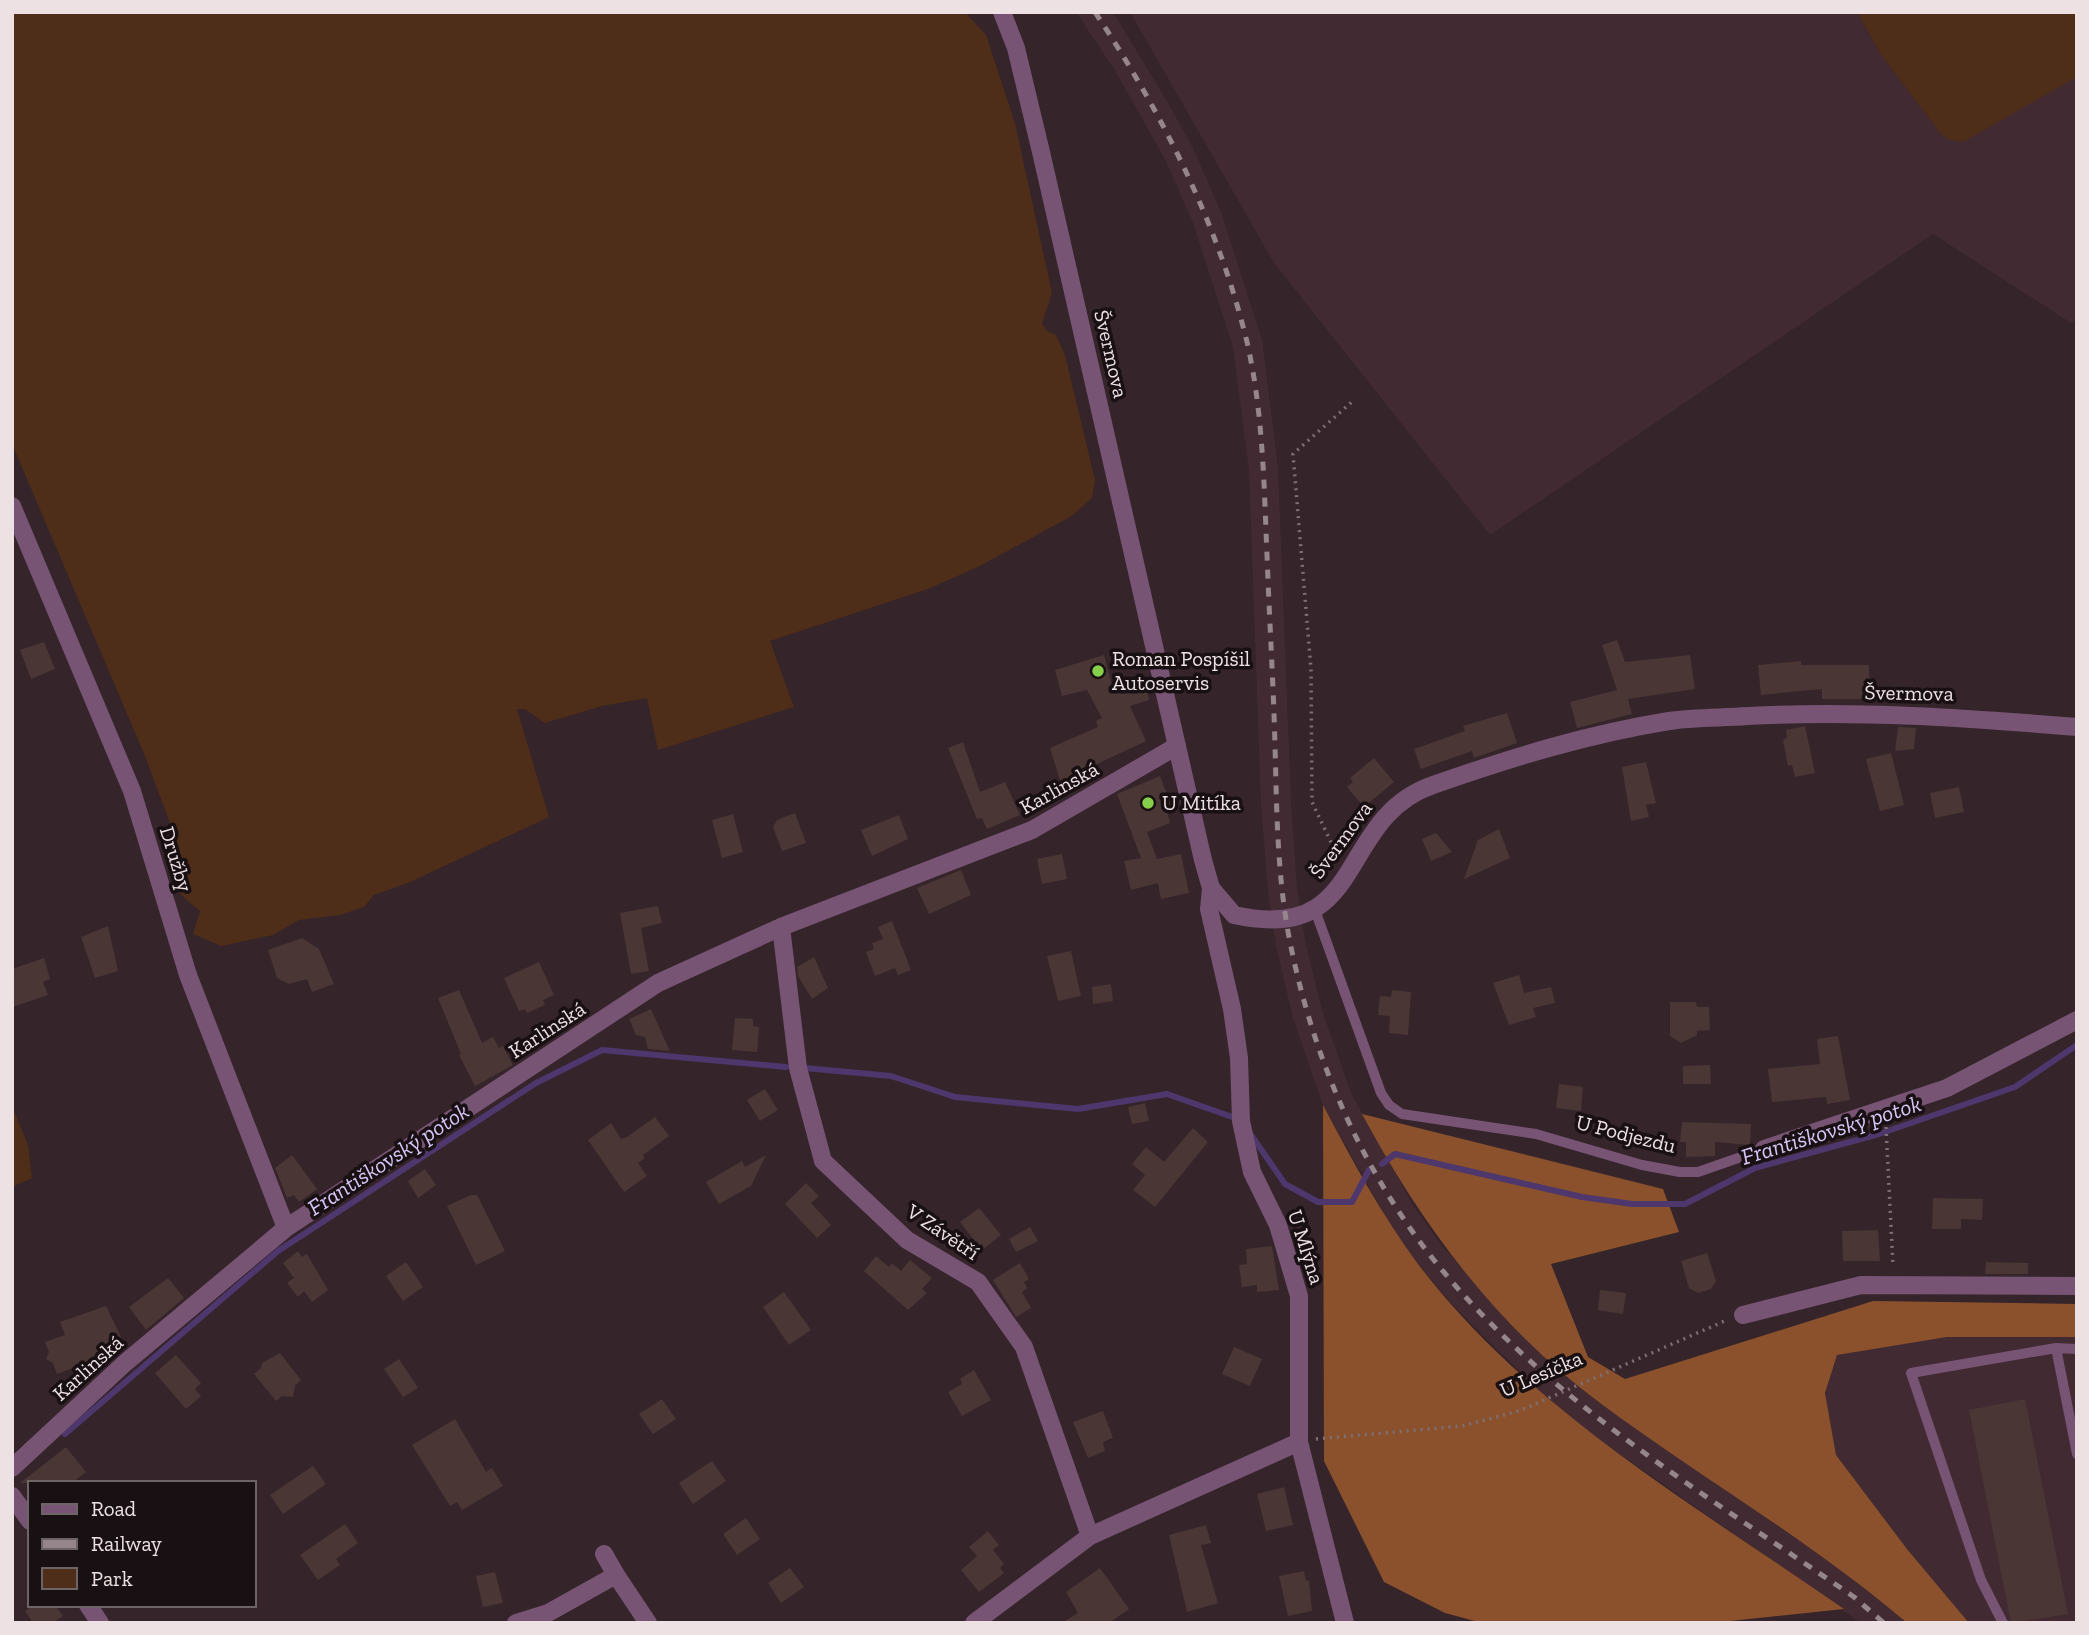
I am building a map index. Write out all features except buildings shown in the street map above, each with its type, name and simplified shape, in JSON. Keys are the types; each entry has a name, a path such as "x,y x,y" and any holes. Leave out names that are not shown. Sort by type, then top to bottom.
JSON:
{"street":[{"name":"Švermova","path":"1002,12 1016,48 1041,152 1212,888 1234,915 1279,922 1299,918 1315,910 1347,876 1369,836 1395,806 1427,787 1528,751 1671,721 1780,715 1928,714 2077,727"},
{"name":"Družby","path":"12,506 132,791 188,975 286,1228"},
{"name":"Karlinská","path":"12,1468 125,1363 286,1228 658,983 781,927 1032,830 1177,746"},
{"name":"U Mlýna","path":"1212,888 1209,909 1232,1009 1242,1121 1252,1172 1278,1225 1299,1296 1299,1442 1345,1623"},
{"name":"V Závětří","path":"781,927 798,1068 823,1161 906,1240 978,1282 986,1293 1024,1347 1090,1536"},
{"name":"U Podjezdu","path":"1764,1149 1947,1088 2077,1020"},
{"path":"1742,1315 1861,1286 2077,1286"},
{"path":"974,1623 1090,1536 1299,1442"},
{"path":"12,1496 28,1518"},
{"path":"604,1554 648,1623"},
{"path":"516,1623 548,1613 616,1575"},
{"path":"89,1607 100,1623"}],"lane":[{"name":"U Podjezdu","path":"1315,910 1381,1093 1389,1105 1402,1114 1536,1134 1642,1165 1680,1172 1698,1172 1764,1149"},
{"path":"2003,1623 1981,1580 1911,1373 2056,1348 2077,1349"},
{"path":"2056,1348 2077,1454"}],"path":[{"path":"1347,876 1312,802 1311,669 1293,454 1354,400"},
{"path":"1886,1138 1894,1286"},
{"name":"U Lesíčka","path":"1299,1442 1462,1426 1519,1411 1707,1326 1742,1315"}],"shaded area":[{"path":"1076,12 1113,12 1167,101 1193,148 1221,212 1262,340 1278,468 1291,802 1297,888 1305,941 1322,1010 1351,1093 1413,1205 1442,1246 1533,1346 1598,1402 1863,1585 1907,1623 1861,1623 1580,1426 1551,1402 1454,1307 1419,1265 1388,1221 1323,1105 1293,1018 1276,946 1268,891 1261,804 1249,470 1233,347 1193,223 1166,161 1114,69"},
{"path":"1130,12 1857,12 1881,55 1941,134 2077,77 2077,320 2071,323 1933,234 1490,535 1274,263"},
{"path":"1323,1105 1379,1206 1404,1245 1462,1317 1511,1365 1617,1453 1844,1609 1711,1623 1482,1623 1445,1613 1384,1582 1324,1461"},
{"path":"1362,1114 1663,1189 1679,1232 1551,1264 1588,1357 1625,1379 1873,1301 2077,1304 2077,1337 1947,1337 1837,1355 1825,1393 1836,1455 1907,1549 1969,1623 1907,1623 1833,1565 1638,1431 1563,1373 1495,1308 1465,1272 1410,1196"},
{"path":"1947,1337 2077,1337 2077,1623 1969,1623 1907,1549 1836,1455 1825,1393 1837,1354"}],"green space":[{"path":"12,12 965,12 986,35 1015,123 1052,293 1042,324 1047,331 1056,335 1065,355 1095,480 1092,498 1070,517 980,566 928,589 770,641 794,707 658,750 647,698 602,706 545,723 525,709 517,709 549,817 408,883 374,895 364,907 340,915 299,920 273,935 221,946 193,934 200,911 176,889 170,874 177,842 145,756 12,444"},
{"path":"1857,12 2077,12 2077,77 1963,142 1950,140 1941,134 1881,55"},
{"path":"12,1106 28,1145 32,1178 12,1187"}],"waterway":[{"name":"Františkovský potok","path":"1382,1164 1395,1154 1582,1197 1632,1204 1685,1204 1755,1168 1879,1134 2015,1087 2077,1045"},
{"name":"Františkovský potok","path":"65,1434 278,1251 536,1083 602,1050 786,1067"},
{"name":"Františkovský potok","path":"805,1068 891,1076 955,1097 1078,1109 1167,1094 1238,1119"},
{"name":"Františkovský potok","path":"1249,1132 1285,1184 1318,1202 1352,1202 1369,1170"}],"railway":[{"path":"1095,12 1143,89 1185,170 1220,254 1247,342 1262,448 1278,831 1286,918 1313,1030 1327,1071 1362,1150 1407,1224 1433,1259 1478,1310 1526,1357 1630,1443 1854,1597 1884,1623"}],"place":[{"name":"Roman Pospíšil Autoservis","path":"1098,671"},
{"name":"U Mitíka","path":"1148,803"}]}
